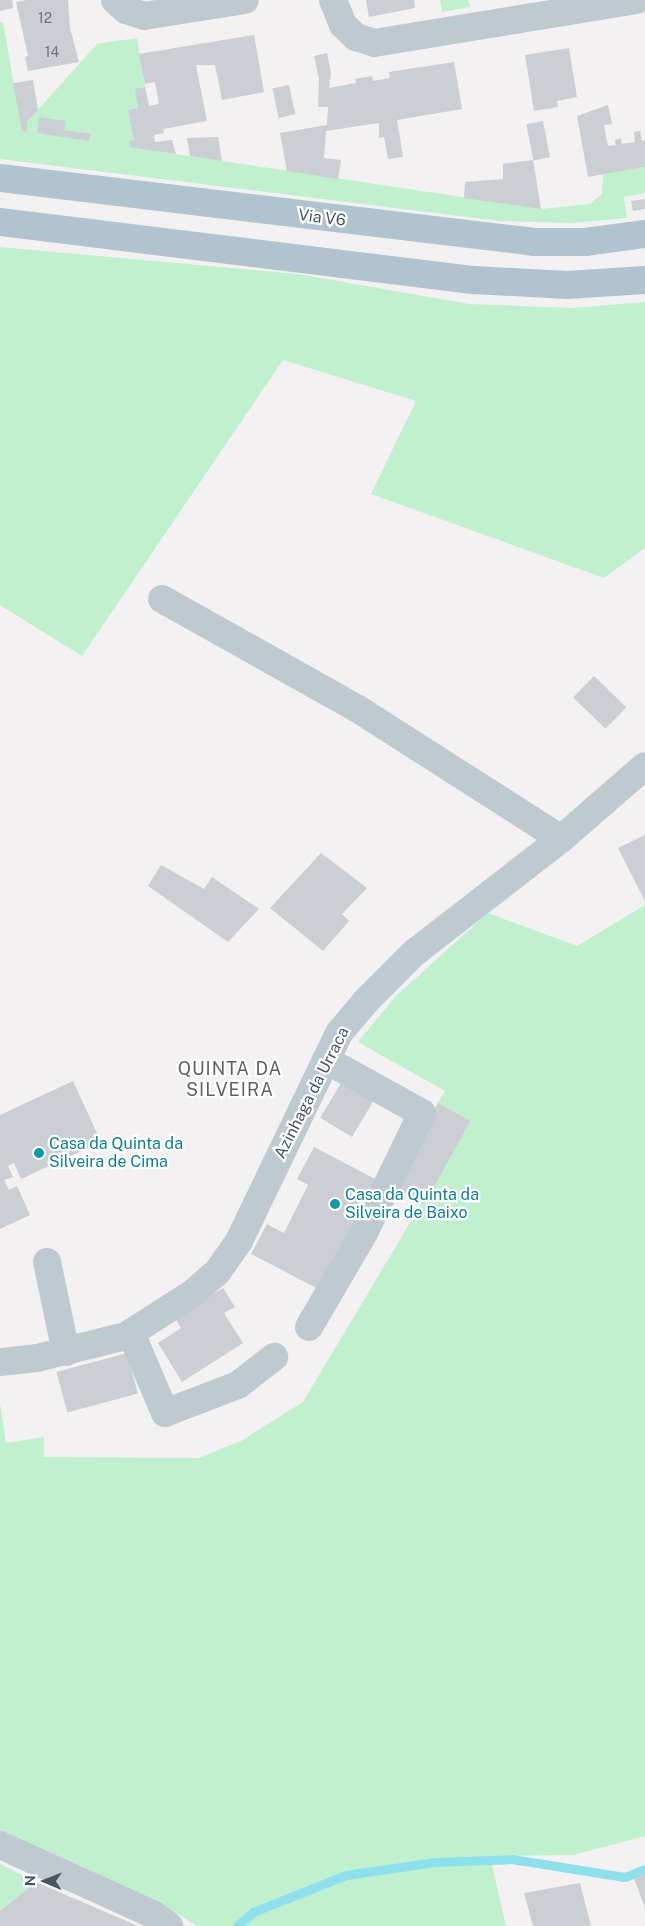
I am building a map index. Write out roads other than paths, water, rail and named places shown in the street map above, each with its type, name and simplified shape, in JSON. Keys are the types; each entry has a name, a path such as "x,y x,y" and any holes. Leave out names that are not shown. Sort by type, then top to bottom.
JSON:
{"main road":[{"name":"Via V6","path":"0,178 534,242 585,242 645,234"},
{"path":"0,222 474,280 567,285 645,280"}],"street":[{"path":"115,0 126,10 144,16 246,0"},
{"path":"333,0 343,25 356,37 374,43 637,0"},
{"path":"162,599 358,708 561,839"},
{"name":"Azinhaga da Urraca","path":"0,1362 66,1352 131,1333 193,1293 218,1271 239,1241 339,1033 414,953 561,839 645,766"},
{"path":"309,1328 364,1233 422,1113 326,1060"},
{"path":"47,1262 66,1352"},
{"path":"131,1333 165,1413 238,1385 274,1357"},
{"path":"0,1844 154,1915 169,1926"}],"waterway":[{"path":"237,1926 253,1912 346,1875 435,1862 512,1859 625,1877 645,1869"}],"place":[{"name":"Casa da Quinta da Silveira de Cima","path":"39,1153"},
{"name":"Casa da Quinta da Silveira de Baixo","path":"335,1204"}],"district":[{"name":"QUINTA DA SILVEIRA","path":"230,1080"}]}
